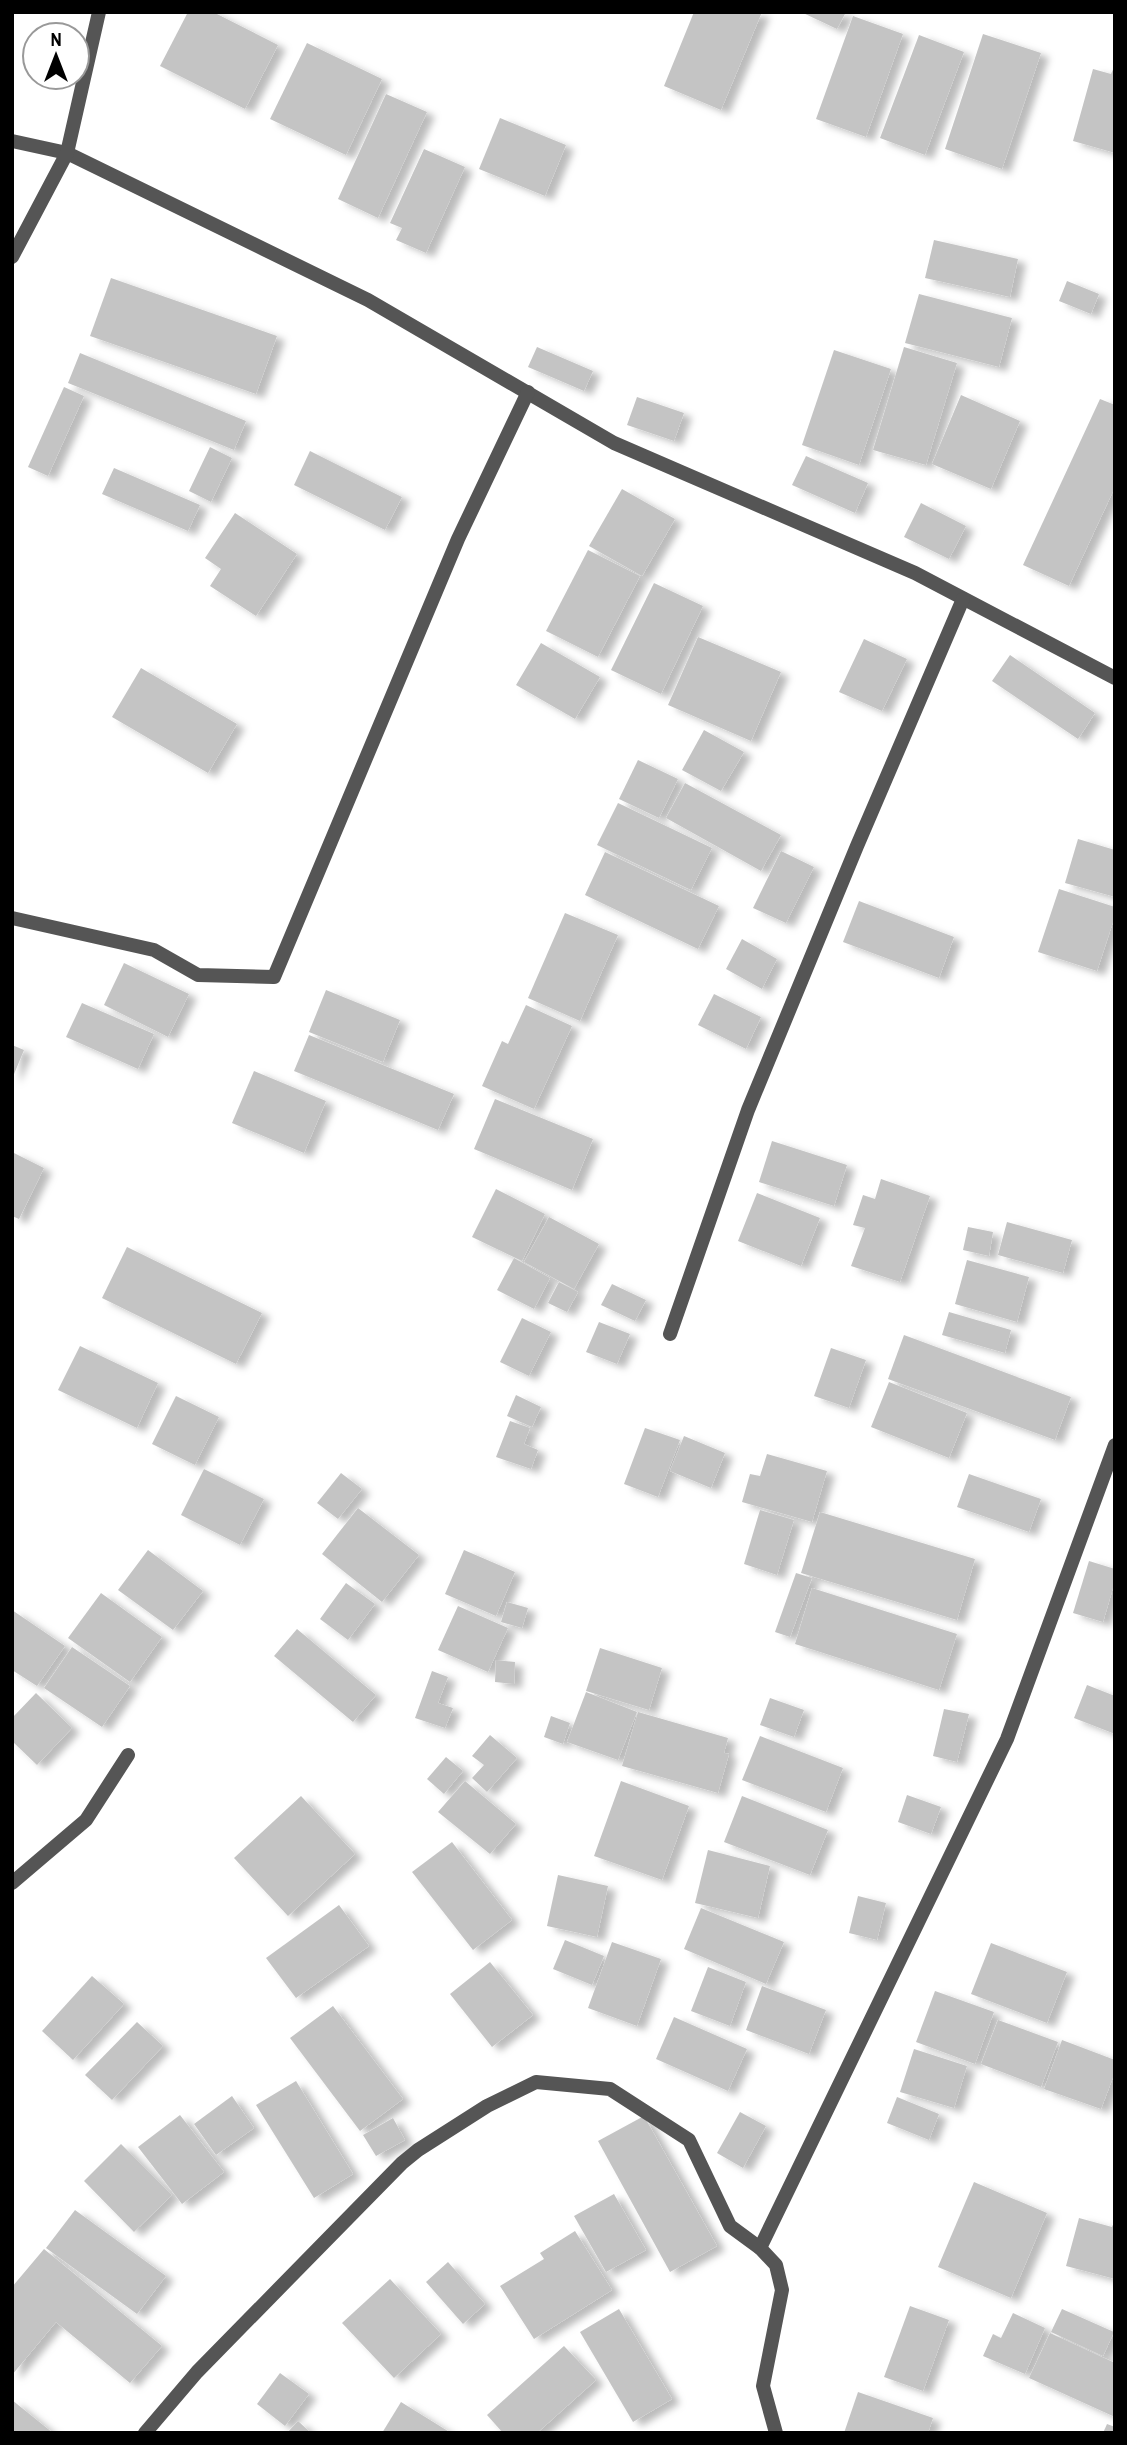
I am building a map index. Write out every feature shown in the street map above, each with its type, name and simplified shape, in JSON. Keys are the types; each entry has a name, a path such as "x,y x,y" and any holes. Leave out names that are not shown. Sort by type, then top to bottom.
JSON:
{"street":[{"path":"12,257 67,153 99,12"},
{"path":"12,141 67,153 368,300 614,443 915,573 1115,678"},
{"path":"12,918 154,950 198,975 274,976 458,539 528,392"},
{"path":"670,1334 748,1110 963,598"},
{"path":"760,2248 1007,1739 1115,1445"},
{"path":"12,1883 86,1821 128,1755"},
{"path":"145,2433 197,2372 402,2163 487,2106 536,2082 610,2089 689,2140 730,2226 760,2248 776,2265 782,2290 763,2386 776,2433"}],"building":[{"path":"188,12 213,12 278,45 245,109 160,66"},
{"path":"694,12 762,12 721,110 664,86"},
{"path":"801,12 846,12 837,29"},
{"path":"853,16 903,34 866,137 816,119"},
{"path":"983,34 1041,53 1002,169 945,149"},
{"path":"919,35 964,52 925,155 880,138"},
{"path":"307,43 382,79 346,155 270,119"},
{"path":"1115,65 1115,153 1073,141 1093,69 1111,74"},
{"path":"386,94 427,112 378,218 338,199"},
{"path":"500,118 566,145 545,196 479,169"},
{"path":"424,149 465,167 426,253 396,240 402,228 390,223"},
{"path":"934,240 1018,259 1010,297 925,278"},
{"path":"111,278 277,336 256,394 90,336"},
{"path":"1067,281 1099,294 1091,314 1059,301"},
{"path":"919,294 1012,318 999,367 905,343"},
{"path":"537,347 593,371 584,391 528,367"},
{"path":"904,347 957,363 926,465 873,450"},
{"path":"834,350 891,369 859,465 802,445"},
{"path":"80,353 246,421 234,450 68,383"},
{"path":"64,387 84,396 48,476 28,467"},
{"path":"961,395 1020,421 991,489 932,464"},
{"path":"637,397 684,413 674,441 627,425"},
{"path":"1100,399 1115,405 1115,487 1069,586 1023,565"},
{"path":"210,447 232,458 211,502 189,491"},
{"path":"310,451 402,497 385,530 294,485"},
{"path":"806,456 868,483 855,513 792,485"},
{"path":"114,468 200,505 188,531 102,494"},
{"path":"622,489 675,519 642,576 589,546"},
{"path":"921,503 966,526 949,559 904,537"},
{"path":"235,513 297,554 256,616 210,586 221,569 205,558"},
{"path":"588,550 640,576 598,657 546,631"},
{"path":"654,583 703,606 661,694 611,670"},
{"path":"698,637 781,672 751,741 668,705"},
{"path":"864,639 907,659 882,711 839,692"},
{"path":"541,643 600,677 575,719 516,685"},
{"path":"1010,655 1095,713 1078,739 992,681"},
{"path":"141,668 237,724 208,773 112,717"},
{"path":"704,730 744,752 721,791 682,770"},
{"path":"638,760 678,779 659,818 619,799"},
{"path":"685,783 781,835 761,871 666,818"},
{"path":"618,803 712,848 691,890 597,845"},
{"path":"1078,839 1115,850 1115,897 1065,883"},
{"path":"781,851 814,867 786,923 753,908"},
{"path":"605,852 719,906 698,949 585,895"},
{"path":"1059,889 1115,907 1115,916 1097,971 1038,952"},
{"path":"859,901 954,937 939,978 843,942"},
{"path":"565,913 618,935 580,1021 528,998"},
{"path":"742,939 777,959 762,989 726,969"},
{"path":"124,963 189,994 168,1037 104,1005"},
{"path":"326,990 400,1020 383,1062 309,1032"},
{"path":"714,994 761,1017 746,1049 698,1025"},
{"path":"82,1003 154,1034 138,1069 66,1037"},
{"path":"526,1005 572,1026 534,1109 482,1086 502,1041 508,1044"},
{"path":"309,1035 454,1094 438,1130 294,1071"},
{"path":"12,1045 24,1050 12,1079"},
{"path":"254,1071 326,1101 304,1153 232,1123"},
{"path":"495,1099 593,1139 572,1190 474,1149"},
{"path":"772,1141 847,1165 834,1206 759,1182"},
{"path":"12,1152 44,1168 19,1219 12,1216"},
{"path":"881,1179 930,1196 900,1282 851,1266 865,1228 853,1225 863,1195 875,1199"},
{"path":"496,1189 545,1214 522,1261 472,1237"},
{"path":"757,1193 820,1218 801,1266 738,1241"},
{"path":"549,1217 599,1244 574,1289 524,1262"},
{"path":"1007,1222 1072,1240 1063,1273 998,1255"},
{"path":"968,1227 993,1232 989,1256 963,1250"},
{"path":"127,1247 262,1313 236,1364 102,1298"},
{"path":"514,1258 550,1278 534,1309 497,1290"},
{"path":"967,1260 1029,1277 1017,1322 955,1304"},
{"path":"559,1282 578,1292 567,1312 548,1303"},
{"path":"612,1284 646,1300 635,1321 601,1305"},
{"path":"949,1312 1011,1330 1005,1353 942,1335"},
{"path":"522,1318 551,1332 529,1376 500,1362"},
{"path":"599,1322 630,1334 617,1364 586,1352"},
{"path":"904,1335 1071,1397 1055,1440 888,1379"},
{"path":"80,1346 158,1383 137,1428 58,1390"},
{"path":"831,1348 866,1360 849,1408 814,1396"},
{"path":"889,1382 967,1413 949,1458 871,1427"},
{"path":"516,1395 541,1407 532,1427 507,1416"},
{"path":"176,1396 219,1417 195,1465 152,1444"},
{"path":"510,1421 530,1428 524,1444 538,1450 531,1469 496,1457"},
{"path":"645,1428 680,1440 658,1497 624,1484"},
{"path":"684,1436 725,1453 711,1488 670,1471"},
{"path":"767,1454 827,1471 812,1522 742,1502 750,1474 760,1476"},
{"path":"204,1469 264,1499 240,1545 181,1515"},
{"path":"341,1473 362,1489 338,1519 317,1503"},
{"path":"969,1474 1041,1499 1029,1532 957,1507"},
{"path":"358,1508 419,1555 382,1602 322,1554"},
{"path":"760,1510 794,1520 777,1575 744,1564"},
{"path":"820,1512 975,1559 957,1620 801,1573"},
{"path":"148,1550 203,1591 173,1630 118,1590"},
{"path":"464,1550 515,1572 496,1616 445,1594"},
{"path":"1089,1561 1115,1569 1115,1581 1103,1622 1073,1613"},
{"path":"796,1573 812,1578 790,1637 775,1632"},
{"path":"346,1583 375,1604 348,1640 320,1619"},
{"path":"812,1588 957,1634 939,1690 795,1644"},
{"path":"101,1593 162,1637 130,1682 68,1638"},
{"path":"507,1602 528,1608 522,1628 501,1622"},
{"path":"458,1606 508,1628 488,1672 438,1650"},
{"path":"12,1610 65,1646 37,1686 12,1670"},
{"path":"297,1629 376,1695 353,1722 274,1656"},
{"path":"72,1647 130,1686 102,1727 44,1688"},
{"path":"600,1648 662,1668 649,1710 586,1691"},
{"path":"496,1660 515,1662 514,1684 495,1682"},
{"path":"432,1671 448,1677 438,1703 453,1708 445,1728 415,1718"},
{"path":"1087,1685 1115,1696 1115,1734 1074,1718"},
{"path":"586,1692 637,1712 618,1760 567,1742"},
{"path":"36,1693 72,1728 37,1765 12,1741 12,1718"},
{"path":"770,1698 804,1710 794,1737 760,1725"},
{"path":"944,1709 969,1714 957,1762 933,1756"},
{"path":"638,1712 728,1738 724,1753 729,1754 718,1793 622,1766"},
{"path":"551,1716 570,1723 563,1744 544,1737"},
{"path":"490,1735 517,1758 487,1792 472,1778 484,1765 472,1756"},
{"path":"760,1736 843,1768 826,1812 742,1780"},
{"path":"446,1757 463,1771 444,1794 427,1779"},
{"path":"465,1781 516,1824 490,1854 438,1812"},
{"path":"621,1781 689,1806 662,1880 594,1856"},
{"path":"907,1795 941,1807 931,1834 898,1822"},
{"path":"301,1796 355,1854 288,1916 234,1858"},
{"path":"742,1796 828,1830 810,1875 724,1842"},
{"path":"452,1842 512,1920 473,1950 412,1872"},
{"path":"708,1850 770,1866 758,1918 695,1903"},
{"path":"558,1875 608,1886 597,1937 547,1926"},
{"path":"858,1896 886,1903 877,1940 849,1933"},
{"path":"339,1905 369,1946 296,1998 266,1958"},
{"path":"701,1908 784,1942 766,1984 684,1949"},
{"path":"565,1940 604,1956 592,1985 553,1969"},
{"path":"612,1942 661,1959 637,2026 588,2008"},
{"path":"991,1943 1067,1972 1047,2023 971,1994"},
{"path":"490,1962 533,2015 492,2047 450,1994"},
{"path":"708,1967 746,1982 730,2026 691,2011"},
{"path":"92,1976 124,2004 73,2060 42,2031"},
{"path":"762,1986 826,2010 809,2054 746,2030"},
{"path":"935,1991 994,2012 975,2064 916,2042"},
{"path":"333,2006 403,2099 360,2131 290,2038"},
{"path":"674,2017 747,2049 728,2091 656,2059"},
{"path":"998,2020 1058,2042 1041,2087 981,2064"},
{"path":"137,2022 163,2046 112,2100 85,2075"},
{"path":"1062,2040 1115,2060 1115,2072 1101,2109 1044,2089"},
{"path":"914,2049 967,2066 954,2108 900,2092"},
{"path":"296,2081 353,2174 314,2198 256,2105"},
{"path":"232,2096 254,2128 216,2155 194,2124"},
{"path":"897,2097 939,2114 929,2140 887,2123"},
{"path":"740,2112 766,2126 743,2168 717,2153"},
{"path":"180,2115 224,2172 182,2204 138,2147"},
{"path":"644,2116 717,2246 670,2272 598,2141"},
{"path":"393,2118 405,2140 376,2156 363,2135"},
{"path":"121,2144 172,2195 134,2232 84,2181"},
{"path":"974,2182 1047,2213 1011,2298 938,2267"},
{"path":"614,2194 646,2250 606,2272 574,2216"},
{"path":"75,2210 166,2276 137,2314 46,2248"},
{"path":"1079,2218 1112,2227 1115,2220 1115,2279 1066,2266"},
{"path":"575,2231 612,2290 534,2339 500,2286 544,2259 540,2253"},
{"path":"44,2249 162,2346 130,2383 56,2322 12,2375 12,2287"},
{"path":"448,2262 485,2304 463,2324 426,2282"},
{"path":"390,2279 441,2334 394,2378 342,2323"},
{"path":"910,2306 949,2320 923,2391 884,2377"},
{"path":"619,2309 672,2399 633,2422 580,2332"},
{"path":"1062,2309 1114,2332 1103,2356 1051,2332"},
{"path":"1013,2313 1045,2328 1025,2374 983,2356 993,2334 1001,2338"},
{"path":"1050,2333 1115,2363 1115,2417 1029,2378"},
{"path":"564,2346 596,2380 537,2433 503,2433 487,2415"},
{"path":"280,2373 309,2394 285,2426 257,2404"},
{"path":"858,2392 933,2418 928,2433 844,2433"},
{"path":"12,2400 53,2433 12,2433"},
{"path":"401,2402 451,2433 382,2433"},
{"path":"298,2421 311,2433 287,2433"},
{"path":"1107,2424 1115,2427 1115,2433 1103,2433"}]}
